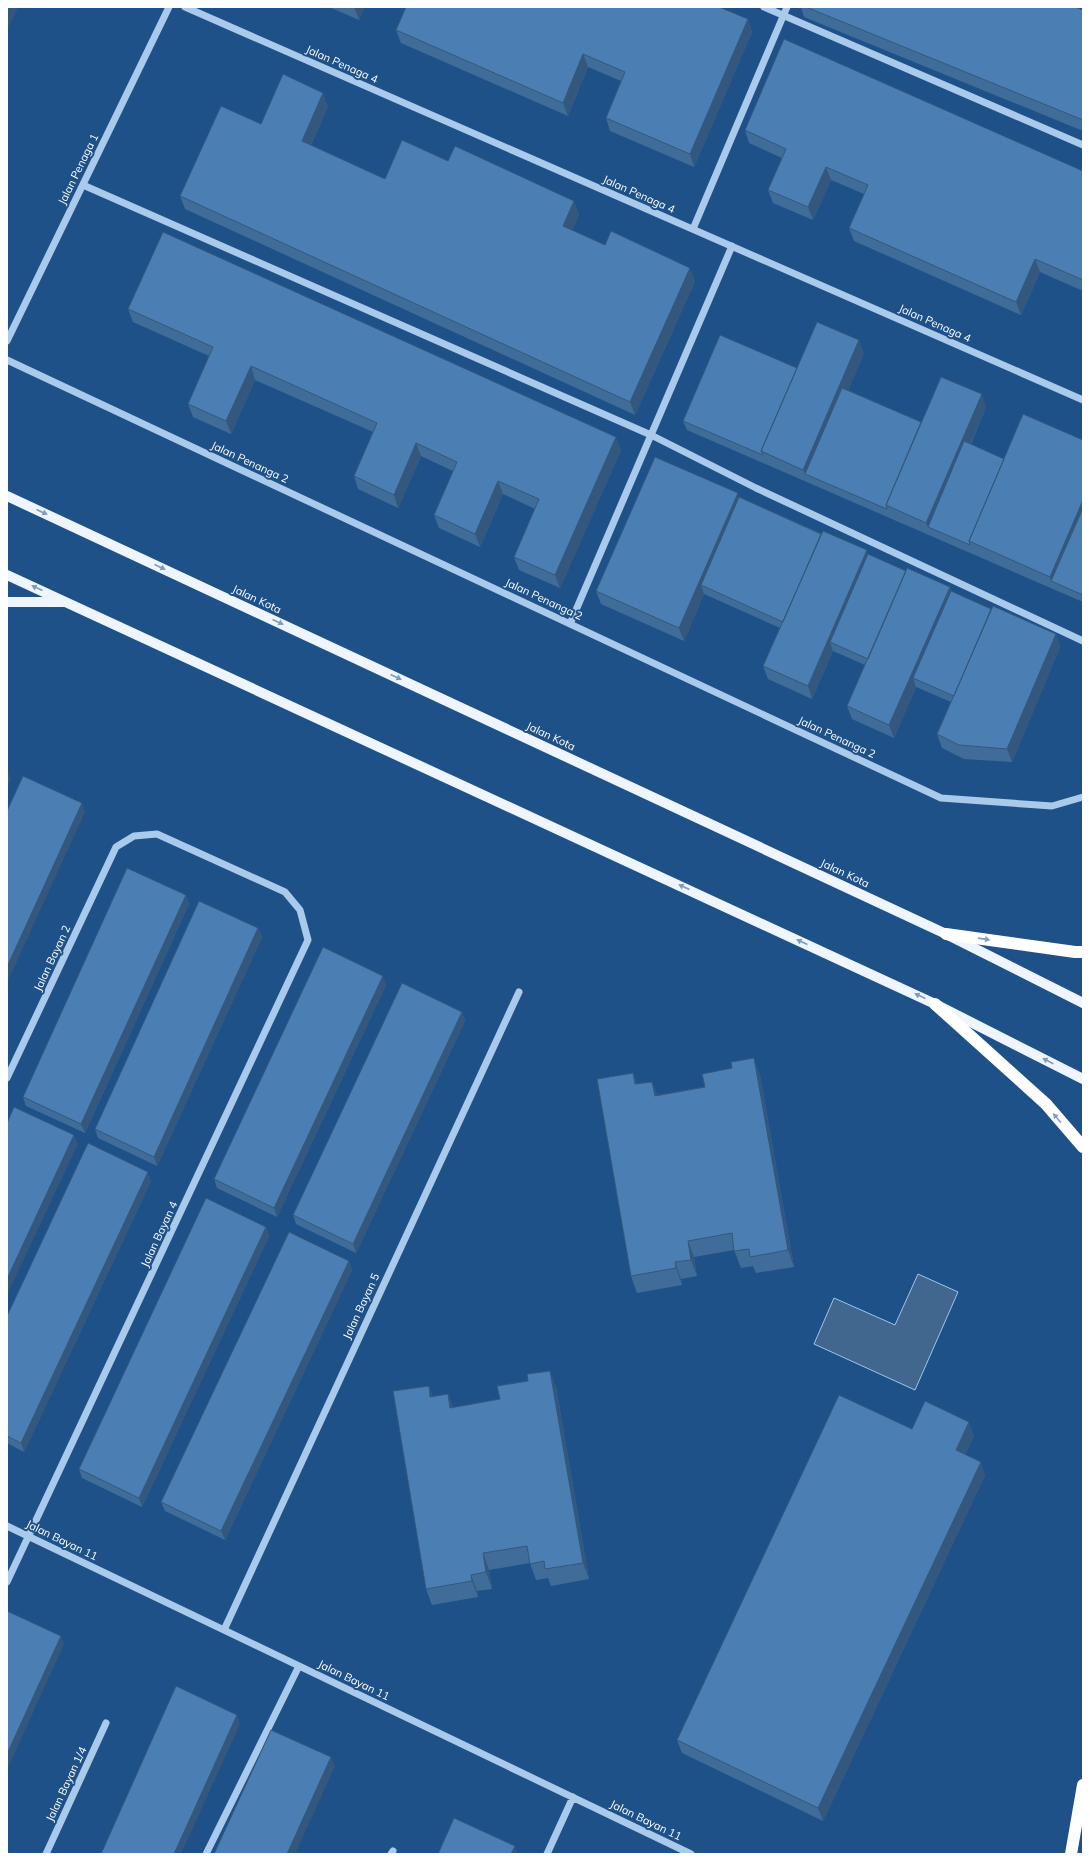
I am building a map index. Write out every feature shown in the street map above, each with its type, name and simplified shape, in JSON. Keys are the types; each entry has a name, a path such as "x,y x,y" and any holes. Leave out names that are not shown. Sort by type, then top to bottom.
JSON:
{"highway":[{"path":"946,934 1083,952"},
{"path":"935,1004 1046,1104 1083,1147"},
{"path":"1071,1854 1083,1785"}],"main road":[{"name":"Jalan Kota","path":"7,496 946,934 1083,1003"},
{"path":"7,574 935,1004 1083,1079"},
{"path":"7,602 67,602"}],"street":[{"name":"Jalan Penaga 1","path":"7,341 169,7"},
{"name":"Jalan Penaga 4","path":"186,7 1083,400"},
{"path":"764,7 1083,145"},
{"path":"693,229 787,7"},
{"path":"83,185 651,435 756,488 1083,641"},
{"path":"570,624 732,246"},
{"name":"Jalan Penanga 2","path":"7,360 941,798 1052,806 1083,797"},
{"name":"Jalan Bayan 4","path":"7,1582 308,940 300,910 285,892 157,834 134,836 116,847"},
{"name":"Jalan Bayan 2","path":"7,1078 116,847"},
{"name":"Jalan Bayan 5","path":"224,1630 519,992"},
{"name":"Jalan Bayan 11","path":"7,1526 691,1854"},
{"path":"206,1854 299,1666"},
{"name":"Jalan Bayan 1/4","path":"46,1854 106,1723"},
{"path":"547,1854 573,1797"}],"water":[{"path":"918,1274 958,1292 915,1390 814,1344 834,1298 895,1325"}],"building":[{"path":"406,7 719,7 748,19 690,154 606,118 625,72 583,54 563,103 396,30"},
{"path":"806,7 1075,7 1083,10 1083,120"},
{"path":"784,39 1083,171 1083,280 1035,259 1016,302 849,228 868,185 826,167 808,207 768,190 786,149 745,130"},
{"path":"283,74 323,93 302,141 385,179 402,140 448,161 455,146 574,201 563,226 605,245 611,231 690,268 630,402 180,196 221,106 261,124"},
{"path":"163,232 616,437 555,575 514,557 539,499 498,481 475,534 434,515 457,462 416,443 394,495 354,476 377,423 251,366 226,421 188,404 213,347 128,309"},
{"path":"817,322 859,340 803,470 761,451"},
{"path":"720,335 797,368 761,451 763,455 683,421"},
{"path":"941,377 982,394 926,523 886,505"},
{"path":"842,388 921,422 886,505 887,509 805,474"},
{"path":"1023,414 1083,440 1083,500 1050,577 969,541"},
{"path":"964,441 1004,459 969,541 970,545 928,527"},
{"path":"655,457 738,493 679,628 596,591"},
{"path":"739,497 821,534 783,622 701,585"},
{"path":"1083,508 1083,595 1051,581"},
{"path":"823,531 867,550 808,686 763,666"},
{"path":"868,554 906,571 868,659 830,642"},
{"path":"907,568 950,587 889,725 847,706"},
{"path":"951,591 991,609 954,696 913,678"},
{"path":"993,606 1056,634 1007,749 959,745 937,734"},
{"path":"23,776 82,803 7,967 7,811"},
{"path":"127,868 186,895 81,1124 23,1097"},
{"path":"199,901 258,928 154,1157 95,1129"},
{"path":"323,947 383,976 274,1208 214,1179"},
{"path":"402,983 462,1012 353,1244 293,1215"},
{"path":"754,1058 788,1250 750,1257 749,1249 734,1251 732,1233 688,1241 691,1260 675,1262 676,1268 631,1276 597,1079 633,1073 635,1084 652,1082 655,1096 705,1087 702,1074 732,1068 731,1062"},
{"path":"14,1107 74,1135 7,1279 7,1123"},
{"path":"88,1143 148,1172 21,1443 7,1436 7,1316"},
{"path":"206,1198 266,1227 139,1498 79,1469"},
{"path":"289,1232 349,1261 221,1531 161,1502"},
{"path":"550,1371 583,1563 545,1569 544,1561 530,1564 527,1546 483,1553 486,1572 471,1575 472,1581 426,1589 393,1391 429,1386 430,1397 448,1394 450,1408 500,1399 497,1386 528,1381 527,1374"},
{"path":"839,1395 912,1429 925,1401 969,1422 956,1450 981,1462 818,1808 677,1740"},
{"path":"7,1611 61,1636 7,1754"},
{"path":"176,1686 237,1715 174,1854 101,1854"},
{"path":"271,1730 331,1757 287,1854 214,1854"},
{"path":"454,1818 515,1846 511,1854 438,1854"}]}
